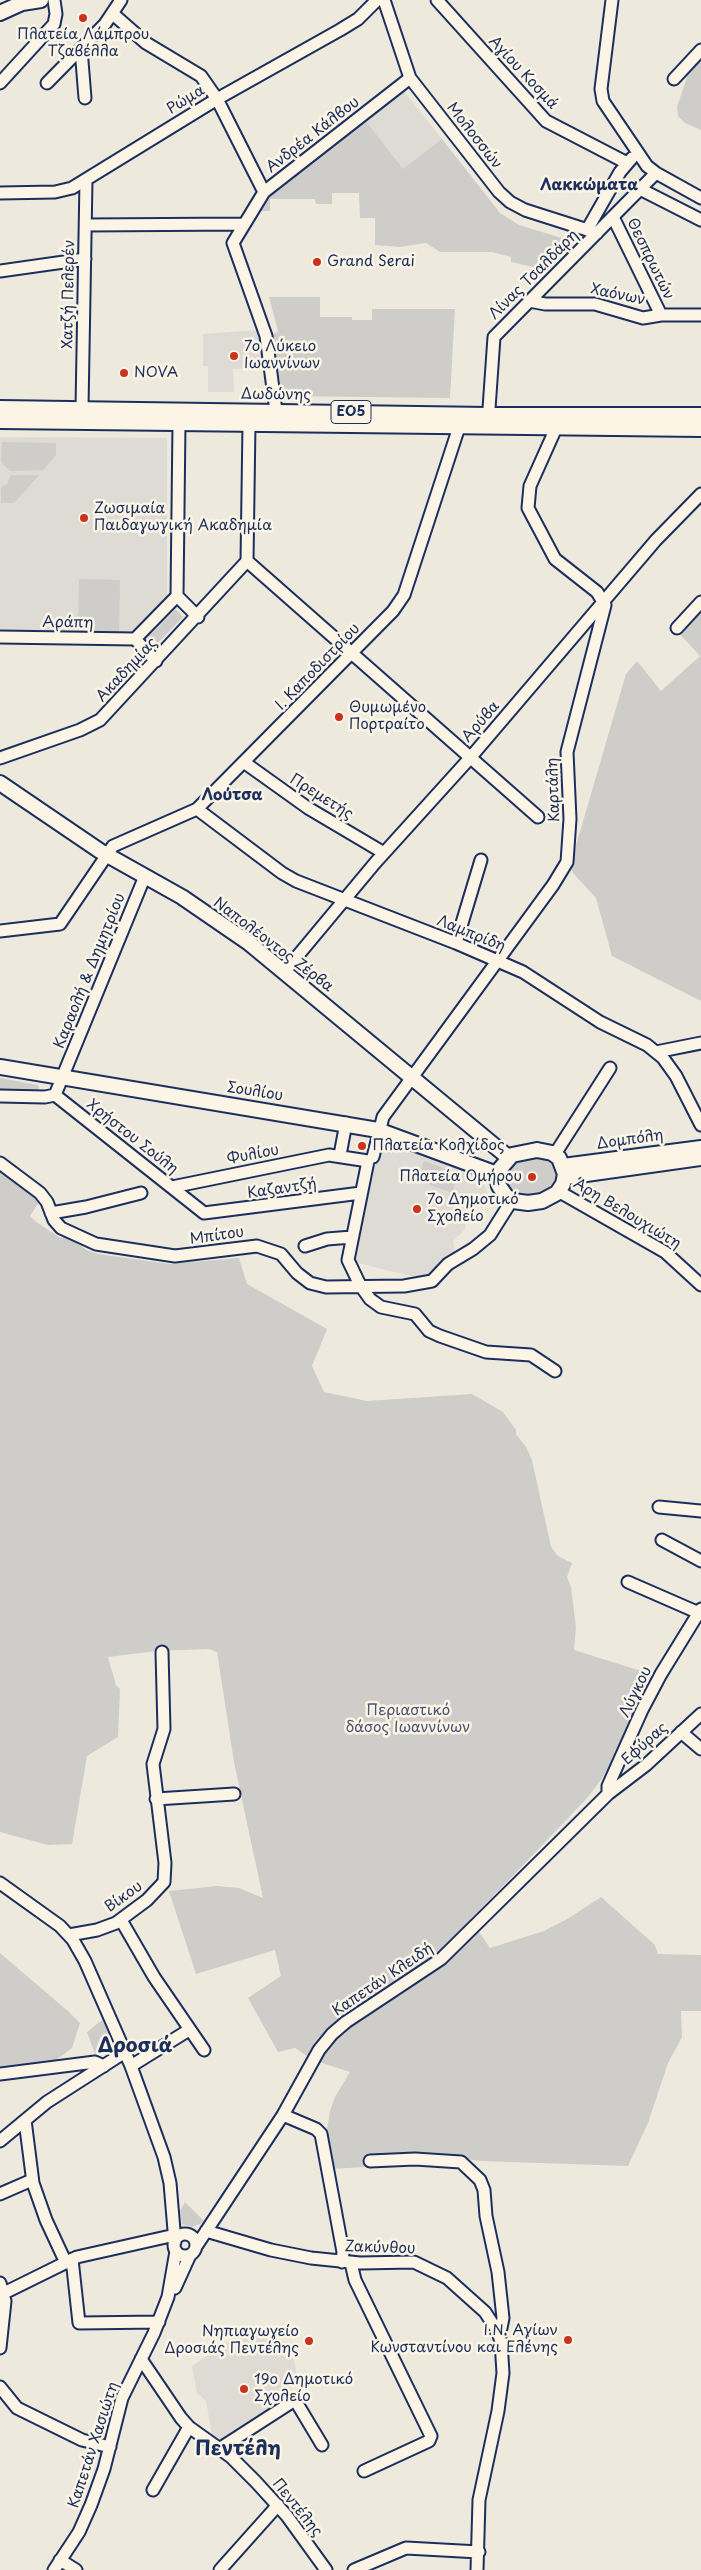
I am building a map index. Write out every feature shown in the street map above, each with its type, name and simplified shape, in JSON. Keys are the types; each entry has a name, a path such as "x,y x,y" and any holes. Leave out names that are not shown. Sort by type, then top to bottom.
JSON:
{"main road":[{"path":"3,10 22,3 41,0"},
{"name":"Δωδώνης","path":"0,408 276,411 488,421 556,428 701,429"},
{"name":"Δωδώνης","path":"0,421 459,427 488,421 701,415"},
{"name":"Ναπολέοντος Ζέρβα","path":"0,783 107,855 182,897 249,943 508,1157"},
{"name":"Σουλίου","path":"0,1066 378,1130 498,1174"},
{"name":"Δομπόλη","path":"564,1171 701,1148"},
{"path":"544,1150 555,1154 564,1171 558,1191 538,1202 522,1203 512,1200 500,1189 498,1174 508,1157 528,1151 544,1150"},
{"name":"Δομπόλη","path":"564,1171 701,1158"}],"street":[{"path":"0,83 54,24 56,14 54,0"},
{"path":"47,83 113,14 121,0"},
{"name":"Ρώμα","path":"0,193 62,191 86,180 217,99 358,19 377,0"},
{"name":"Μολοσσών","path":"384,0 410,78 504,197 525,210 592,232"},
{"name":"Αγίου Κοσμά","path":"437,0 546,121 627,163"},
{"path":"612,0 601,94 636,152 656,173 701,198"},
{"path":"113,14 146,43 199,73 217,99 264,192"},
{"path":"81,48 85,98"},
{"path":"674,79 701,50"},
{"name":"Ανδρέα Κάλβου","path":"276,411 266,336 233,246 243,224 264,192 410,78"},
{"path":"592,232 627,163 636,152"},
{"path":"592,232 613,216 656,173"},
{"name":"Χατζή Πελερέν","path":"82,408 86,180"},
{"path":"640,189 701,220"},
{"name":"Θεσπρωτών","path":"613,216 661,315"},
{"path":"86,225 243,224"},
{"name":"Λίνας Τσαλδάρη","path":"488,421 493,339 592,232"},
{"path":"0,270 85,259"},
{"name":"Χαόνων","path":"530,301 544,304 595,304 643,318 661,315 701,315"},
{"path":"156,661 135,639 177,596 179,423"},
{"path":"249,424 247,562 538,817"},
{"name":"Ι. Καποδιστρίου","path":"0,931 60,924 118,842 197,809 245,763 400,603 459,427"},
{"path":"556,428 530,486 528,508 555,559 595,590 604,602"},
{"name":"Αρύβα","path":"285,971 384,853 470,758 660,536 701,494"},
{"name":"Ακαδημίας","path":"0,758 96,723 198,617 247,562"},
{"path":"177,596 198,617"},
{"name":"Καρτάλη","path":"372,1157 383,1117 553,885 567,862 570,825 567,752 602,623 604,602"},
{"path":"677,628 701,602"},
{"name":"Αράπη","path":"0,637 135,639"},
{"name":"Πρεμετής","path":"245,763 308,808 384,853"},
{"name":"Λαμπρίδη","path":"197,809 282,873 345,901 456,943 534,978 600,1022 656,1052 680,1083 701,1125"},
{"path":"456,943 481,860"},
{"name":"Καραολή & Δημητρίου","path":"63,1077 145,876"},
{"path":"656,1052 701,1043"},
{"path":"555,1154 610,1068"},
{"path":"0,1096 45,1098 55,1096 63,1077"},
{"name":"Χρήστου Σούλη","path":"55,1096 207,1214"},
{"path":"340,1155 346,1124"},
{"name":"Φυλίου","path":"172,1187 329,1155 340,1155 368,1161 361,1193"},
{"name":"Μπίτου","path":"0,1163 40,1193 61,1228 102,1246 175,1256 257,1246 281,1254 302,1278 315,1285 413,1286 434,1280 450,1262 468,1252 490,1235 512,1200"},
{"name":"Άρη Βελουχιώτη","path":"558,1191 664,1252 700,1281"},
{"path":"51,1212 86,1208 141,1193"},
{"path":"361,1193 348,1260 360,1286 377,1305 415,1314 431,1333 486,1352 531,1355 555,1370"},
{"name":"Καζαντζή","path":"207,1214 361,1193"},
{"path":"306,1246 319,1241 352,1238"},
{"path":"659,1507 701,1511"},
{"path":"662,1540 701,1561"},
{"path":"628,1582 700,1611"},
{"name":"Λύγκου","path":"608,1794 608,1786 642,1710 661,1674 700,1611"},
{"path":"162,1652 165,1724 154,1760 156,1799 234,1794"},
{"name":"Εφύρας","path":"608,1794 646,1765 701,1714"},
{"path":"681,1732 701,1749"},
{"name":"Καπετάν Κλειδή","path":"190,2255 283,2115 315,2056 332,2034 354,2016 441,1959 608,1794"},
{"name":"Βίκου","path":"69,1935 97,1930 121,1920 147,1900 163,1884 165,1863 156,1799"},
{"path":"0,1883 56,1922 69,1935 90,1971 131,2066 167,2166 181,2255 190,2255"},
{"path":"121,1920 154,1977 204,2050"},
{"path":"131,2066 189,2030"},
{"path":"0,2141 47,2102 125,2052"},
{"path":"0,2074 94,2062 104,2066"},
{"path":"283,2115 316,2129 321,2134 343,2252 347,2263 431,2436 429,2441 364,2471"},
{"path":"25,2120 32,2180 43,2214 69,2261 79,2324 159,2322"},
{"path":"370,2161 415,2159 460,2162 480,2180 484,2190 486,2216 498,2272 503,2324 498,2332"},
{"path":"0,2194 32,2180"},
{"path":"0,2348 1,2291 69,2261 206,2232"},
{"name":"Ζακύνθου","path":"206,2232 270,2250 347,2263 409,2261 425,2266 447,2278 485,2312 498,2332 503,2355 503,2383 479,2500 477,2570"},
{"path":"179,2237 197,2245"},
{"name":"Καπετάν Χασιώτη","path":"57,2565 76,2537 88,2513 110,2447 122,2398 159,2322 168,2297 179,2237"},
{"name":"Καπετάν Χασιώτη","path":"168,2297 174,2289 190,2255"},
{"name":"Πεντέλης","path":"140,2359 189,2427 239,2464 278,2505 326,2570"},
{"path":"0,2387 17,2408 82,2440 110,2447"},
{"path":"219,2449 295,2400 322,2444"},
{"path":"153,2490 189,2427"},
{"path":"220,2570 278,2505"},
{"path":"354,2570 406,2548 479,2552"},
{"path":"57,2565 76,2570"}],"shaded area":[{"path":"404,91 442,139 403,170 365,120"},
{"name":"7ο Λύκειο Ιωαννίνων","path":"259,330 266,367 233,369 234,392 208,392 208,366 203,366 203,334"},
{"name":"Ζωσιμαία Παιδαγωγική Ακαδημία","path":"0,437 167,438 167,599 135,633 0,632"},
{"name":"7ο Δημοτικό Σχολείο","path":"382,1136 487,1175 483,1183 492,1201 488,1204 475,1198 465,1215 465,1229 453,1241 455,1254 428,1280 353,1262"},
{"name":"19ο Δημοτικό Σχολείο","path":"245,2330 269,2337 272,2335 290,2345 296,2370 288,2397 274,2411 222,2442 212,2435 206,2401 197,2393 192,2366"}],"green space":[{"path":"701,57 701,130 685,123 678,116 677,107 688,74"},
{"path":"365,120 403,169 442,139 500,213 519,225 565,239 567,250 547,270 511,262 511,257 492,252 440,252 426,243 400,247 375,245 375,218 360,218 359,193 332,193 332,204 316,204 315,199 270,199 270,211 258,211 263,202 284,181"},
{"path":"269,297 320,297 320,317 352,317 352,320 372,320 372,309 455,309 450,398 282,396 273,335 278,331"},
{"path":"2,442 56,443 56,455 43,470 10,471 1,462"},
{"path":"11,475 39,475 14,503 1,503 1,487 7,484"},
{"path":"79,579 120,580 119,633 78,633"},
{"path":"176,609 183,617 153,648 145,640"},
{"path":"701,609 701,1001 612,956 596,898 573,873 570,866 626,674 637,661 661,691 700,656 678,632"},
{"path":"0,1078 38,1085 40,1091 0,1090"},
{"name":"Πλατεία Ομήρου","path":"542,1157 552,1161 558,1171 558,1179 553,1189 537,1197 515,1194 507,1182 507,1169 517,1160"},
{"path":"424,1161 459,1174 452,1193 417,1180"},
{"name":"Περιαστικό δάσος Ιωαννίνων","path":"0,1166 25,1184 39,1202 30,1216 35,1221 59,1237 69,1238 87,1250 98,1254 170,1264 239,1258 247,1284 327,1329 312,1366 324,1392 367,1401 472,1394 503,1412 516,1430 516,1434 526,1447 532,1460 551,1547 558,1556 572,1563 567,1577 571,1587 576,1627 574,1650 651,1674 615,1756 603,1777 588,1797 470,1919 490,1948 544,1931 569,1918 601,1897 655,1945 658,1954 701,1955 701,2011 681,2011 682,2037 668,2063 648,2123 628,2166 480,2161 462,2158 369,2157 366,2167 329,2169 325,2143 330,2111 335,2097 350,2072 313,2060 295,2048 278,2052 248,1998 281,1976 275,1950 196,1974 169,1891 217,1886 239,1888 263,1898 234,1762 217,1652 209,1649 157,1651 108,1657 116,1685 120,1689 118,1737 87,1756 72,1844 48,1845 0,1832"},
{"path":"0,1953 80,2023 72,2048 52,2063 0,2070"},
{"path":"102,2020 112,2038 105,2050 95,2054 87,2032"},
{"path":"185,2202 204,2221 202,2223 192,2227 182,2224 180,2211"}],"place":[{"name":"Πλατεία Λάμπρου Τζαβέλλα","path":"83,18"},
{"name":"Grand Serai","path":"317,262"},
{"name":"7ο Λύκειο Ιωαννίνων","path":"234,356"},
{"name":"NOVA","path":"124,373"},
{"name":"Ζωσιμαία Παιδαγωγική Ακαδημία","path":"84,518"},
{"name":"Θυμωμένο Πορτραίτο","path":"339,717"},
{"name":"Πλατεία Κολχίδος","path":"362,1146"},
{"name":"Πλατεία Ομήρου","path":"532,1177"},
{"name":"7ο Δημοτικό Σχολείο","path":"417,1209"},
{"name":"Ι.Ν. Αγίων Κωνσταντίνου και Ελένης","path":"568,2340"},
{"name":"Νηπιαγωγείο Δροσιάς Πεντέλης","path":"309,2341"},
{"name":"19ο Δημοτικό Σχολείο","path":"244,2389"}],"district":[{"name":"Λακκώματα","path":"589,186"},
{"name":"Λούτσα","path":"232,796"},
{"name":"Δροσιά","path":"135,2046"},
{"name":"Πεντέλη","path":"238,2449"}]}
